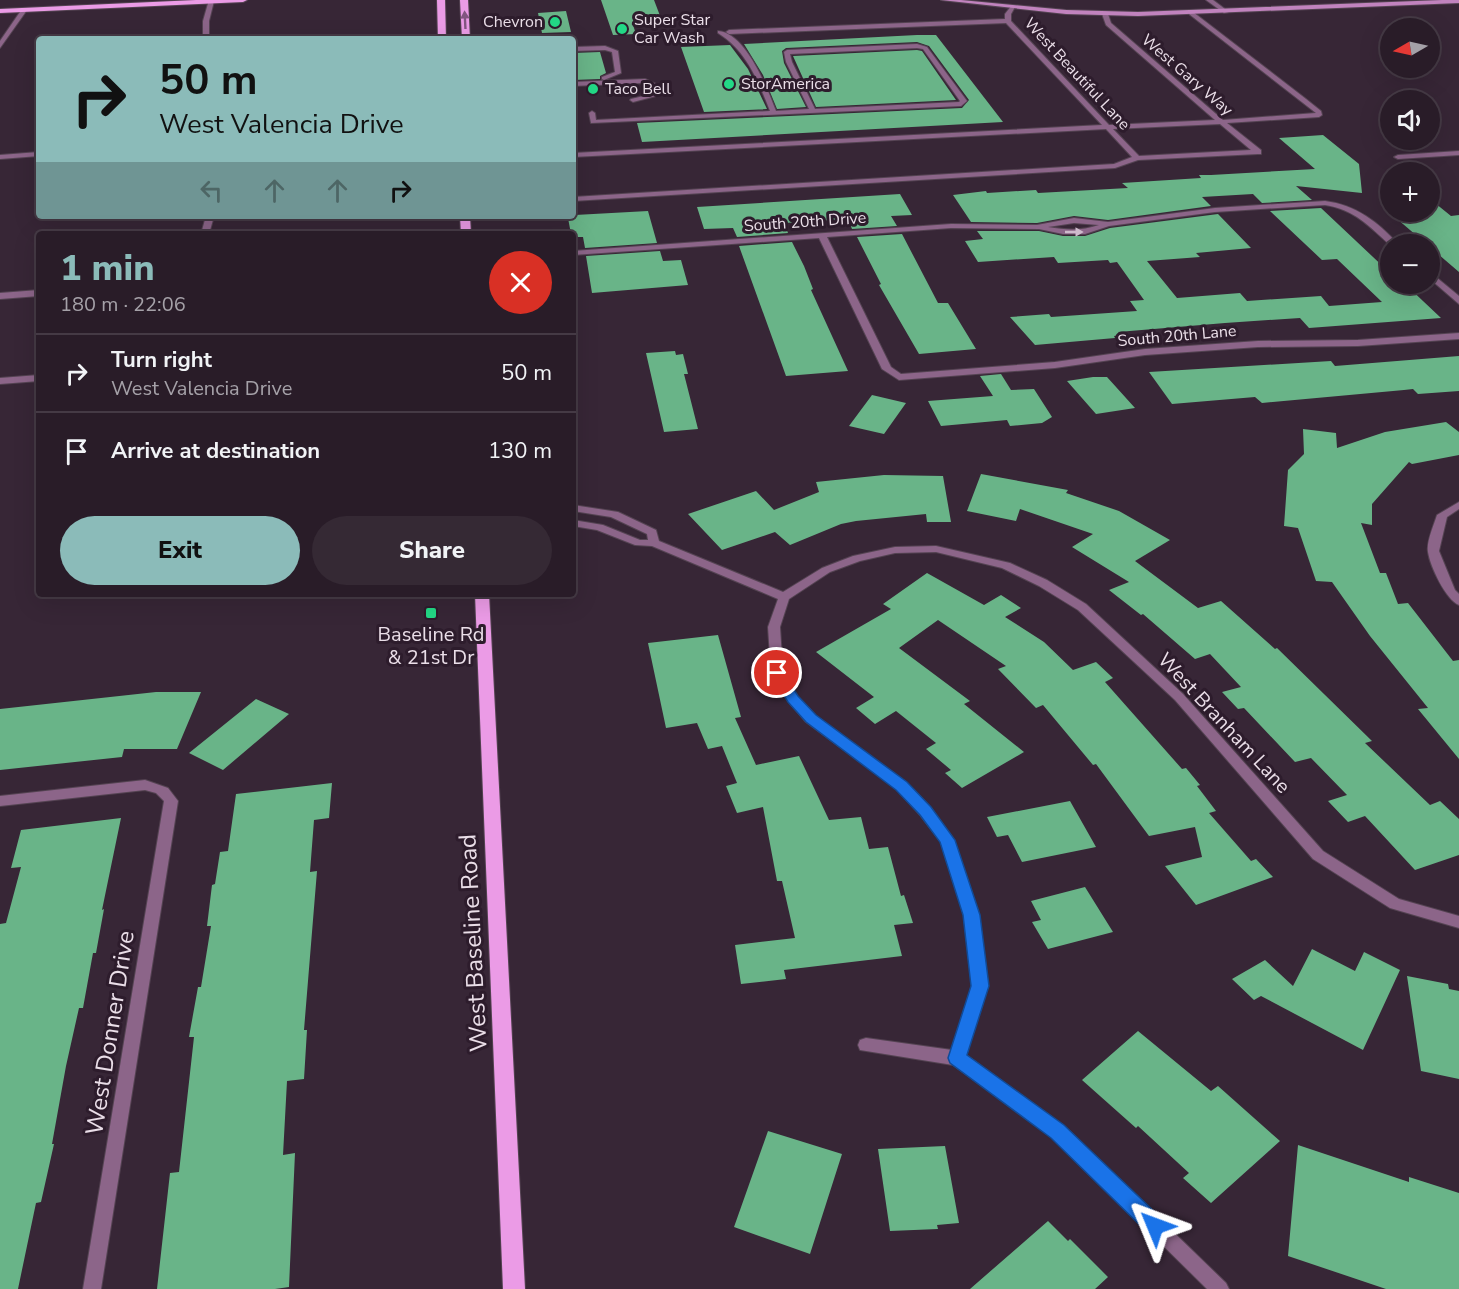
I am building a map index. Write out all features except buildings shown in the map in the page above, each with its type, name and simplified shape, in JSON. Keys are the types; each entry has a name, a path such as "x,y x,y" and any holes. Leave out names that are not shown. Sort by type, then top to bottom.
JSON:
{"main road":[{"path":"0,11 243,0"},
{"path":"441,0 442,36"},
{"path":"464,0 466,36"},
{"path":"944,0 1105,14 1226,12 1459,1"},
{"name":"West Baseline Road","path":"482,597 514,1289"}],"street":[{"path":"1209,0 1226,12"},
{"path":"206,36 206,21 211,2"},
{"name":"West Beautiful Lane","path":"1012,7 1008,21 1137,158"},
{"path":"0,46 24,10"},
{"path":"576,155 1319,115 1304,100 1191,13"},
{"name":"West Gary Way","path":"1105,14 1108,24 1258,152 1137,158"},
{"path":"729,32 1008,21"},
{"path":"720,33 733,39 746,55 774,113"},
{"path":"592,113 593,122 961,104 964,101 925,48 917,46 787,52 789,62 813,111"},
{"path":"576,49 611,48 617,54 615,64 618,73 607,78 576,82"},
{"path":"633,81 642,84 646,98"},
{"path":"576,82 633,81 650,82 656,86 657,93 633,100"},
{"path":"1398,157 1459,153"},
{"path":"0,157 36,154"},
{"path":"576,199 1115,166 1137,158"},
{"name":"South 20th Drive","path":"576,253 951,226 1039,227 1075,233 1091,231 1108,224 1215,210 1325,203 1342,204 1353,209 1382,234"},
{"name":"South 20th Drive","path":"1039,227 1063,220 1078,219 1108,224"},
{"name":"South 20th Lane","path":"822,236 887,369 899,377 1055,365 1168,350 1258,344 1358,343 1459,336"},
{"path":"1440,284 1459,301"},
{"path":"0,296 36,293"},
{"path":"0,381 36,378"},
{"path":"1459,506 1442,515 1433,551 1450,592 1459,601"},
{"path":"576,508 614,514 652,532 654,543"},
{"path":"599,527 614,514"},
{"path":"576,523 599,527 639,543 654,543 784,597 774,627 777,673 793,699 811,719 902,786 947,840 971,915 980,986 957,1058"},
{"name":"West Branham Lane","path":"784,597 826,570 857,558 895,550 936,549 1005,565 1043,583 1082,607 1179,697 1318,855 1395,904 1459,922"},
{"name":"West Donner Drive","path":"0,801 145,785 160,788 168,793 171,801 92,1289"},
{"path":"866,1045 957,1058 1058,1131 1220,1289"}],"place":[{"name":"Chevron","path":"555,22"},
{"name":"Super Star Car Wash","path":"622,29"},
{"name":"StorAmerica","path":"729,84"},
{"name":"Taco Bell","path":"593,89"},
{"name":"Baseline Rd & 21st Dr","path":"431,613"}],"route":[{"path":"777,673 793,699 811,719 902,786 947,840 971,915 980,986 957,1058 1058,1131 1155,1226"}]}
